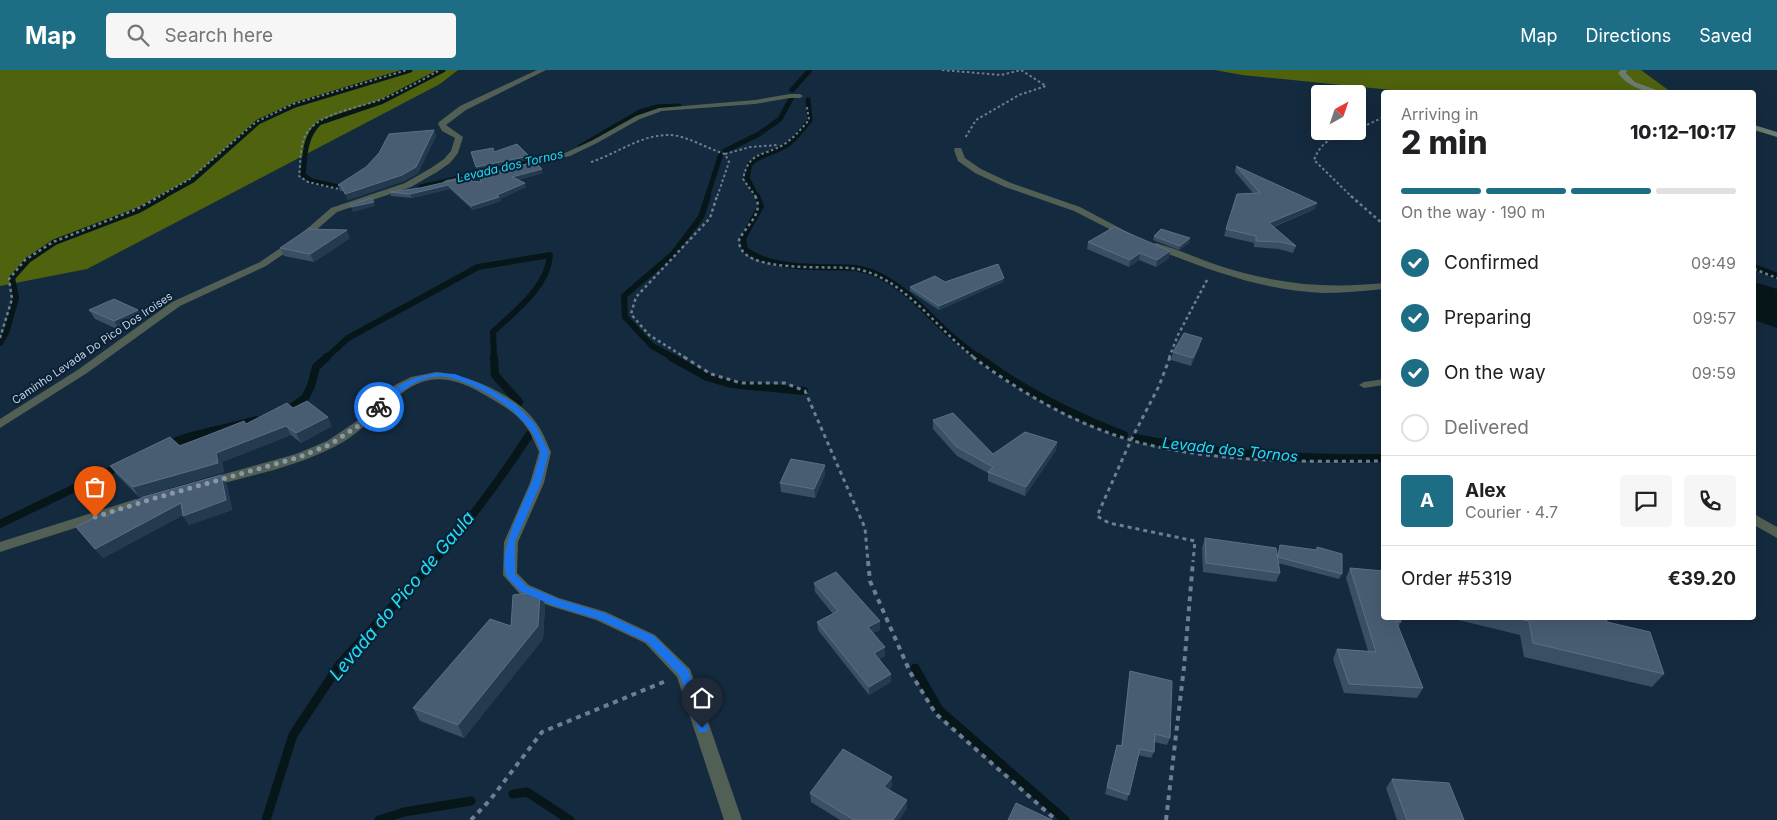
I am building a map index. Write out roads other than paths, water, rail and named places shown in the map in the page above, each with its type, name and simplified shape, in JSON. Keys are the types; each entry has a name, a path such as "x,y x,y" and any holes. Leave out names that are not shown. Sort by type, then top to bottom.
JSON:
{"main road":[{"path":"1624,70 1622,73 1624,78 1653,90"},
{"path":"1756,127 1777,135"}],"street":[{"name":"Caminho Levada Do Pico Dos Iroises","path":"0,424 83,371 176,304 263,264 304,236 334,210 408,185 448,161 455,151 459,137 445,129 442,124 455,113 543,70"},
{"path":"958,150 961,159 978,171 1008,185 1077,210 1138,240 1213,268 1289,288 1324,291 1381,286"},
{"path":"198,486 300,457 331,444 361,424 399,388 415,379 436,375 459,379 480,387 512,406 532,425 544,452 537,483 511,542 510,575 524,588 555,602 601,616 650,639 684,674 733,820"},
{"path":"0,547 152,499"},
{"path":"1756,520 1777,533"}],"lane":[{"path":"518,167 575,152 636,117 654,111 800,96"},
{"path":"439,184 501,170"},
{"path":"394,190 421,188"},
{"path":"1364,385 1381,382"}],"waterway":[{"name":"Levada do Pico de Gaula","path":"162,197 193,180 258,122 295,105 410,70"},
{"name":"Levada dos Tornos","path":"347,189 312,181 303,175 306,147 314,129 319,123 381,102 443,70"},
{"path":"792,90 810,70"},
{"path":"725,151 759,134 780,119 792,97"},
{"name":"Levada dos Tornos","path":"757,197 747,178 750,164 758,158 789,144 796,138 810,120 808,100"},
{"name":"Levada dos Tornos","path":"580,147 640,112 657,107 679,106"},
{"path":"707,197 721,154"},
{"name":"Levada dos Tornos","path":"421,187 558,155"},
{"name":"Levada do Pico de Gaula","path":"0,343 6,333 16,298 12,278 28,260 55,242 139,210 164,196"},
{"path":"674,358 652,346 625,317 624,296 673,254 701,217 708,196"},
{"name":"Levada dos Tornos","path":"757,196 761,206 743,238 745,250 757,257 784,264 856,268 870,272 896,285 949,334 979,358"},
{"name":"Levada do Pico de Gaula","path":"326,358 348,338 478,267 550,255 548,267 537,288 493,332 494,358"},
{"name":"Levada dos Tornos","path":"1756,268 1777,276"},
{"name":"Levada do Pico de Gaula","path":"289,409 305,398 311,386 316,367 327,357"},
{"name":"Levada do Pico de Gaula","path":"494,357 495,375 519,402"},
{"path":"671,357 707,377 731,384 804,391"},
{"name":"Levada dos Tornos","path":"978,357 1048,401 1124,435"},
{"name":"Levada do Pico de Gaula","path":"167,445 189,437 256,420"},
{"name":"Levada do Pico de Gaula","path":"433,562 484,500 529,435"},
{"name":"Levada dos Tornos","path":"1136,438 1167,444 1259,455 1381,458"},
{"name":"Levada do Pico de Gaula","path":"0,524 122,465"},
{"name":"Levada do Pico de Gaula","path":"266,820 293,735 340,664 434,561"},
{"path":"915,668 939,710 1065,820"},
{"name":"Levada do Pico de Gaula","path":"513,794 527,792 570,820"},
{"name":"Levada do Pico de Gaula","path":"379,820 404,812 471,801"}]}
